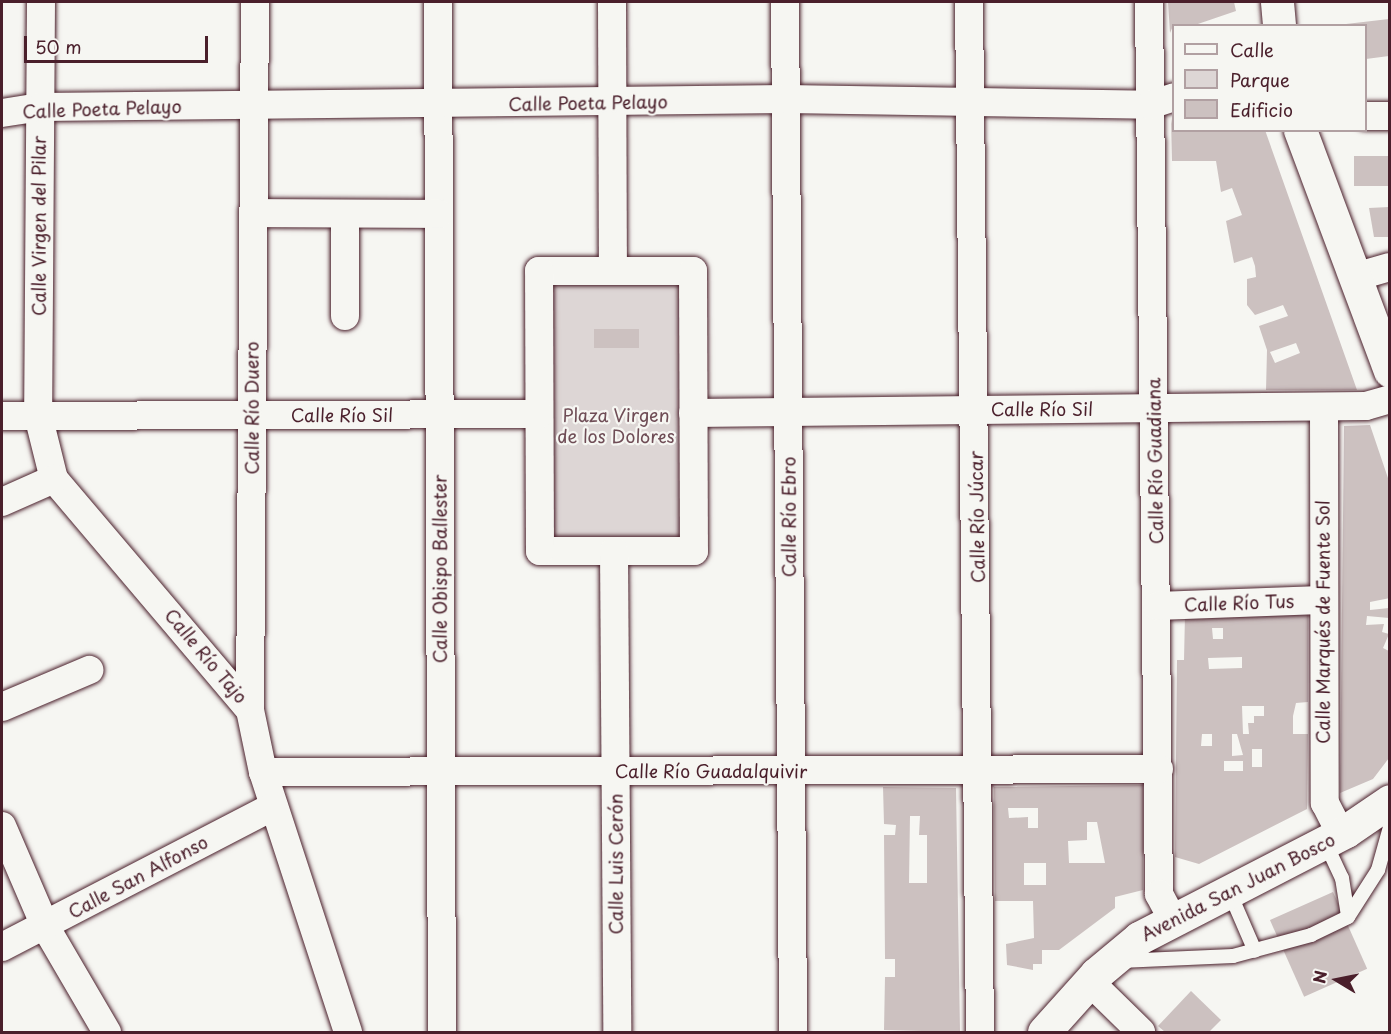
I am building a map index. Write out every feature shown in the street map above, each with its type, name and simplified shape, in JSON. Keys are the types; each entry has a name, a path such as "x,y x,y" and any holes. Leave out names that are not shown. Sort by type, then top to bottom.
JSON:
{"main road":[{"path":"1277,2 1280,24"},
{"path":"1301,132 1389,371"},
{"name":"Avenida San Juan Bosco","path":"1044,1032 1099,971 1172,918 1333,838 1389,801"}],"street":[{"name":"Calle Virgen del Pilar","path":"38,415 41,2"},
{"name":"Calle Río Duero","path":"250,710 255,2"},
{"name":"Calle Obispo Ballester","path":"438,2 442,1032"},
{"path":"612,2 613,271"},
{"name":"Calle Río Ebro","path":"785,2 793,1032"},
{"name":"Calle Río Júcar","path":"969,2 981,770 981,1032"},
{"name":"Calle Río Guadiana","path":"1149,2 1162,101 1154,409 1159,894 1172,918"},
{"name":"Calle Poeta Pelayo","path":"2,113 40,107 611,104 786,99 1162,101"},
{"path":"1367,116 1389,116"},
{"path":"253,213 439,214"},
{"path":"345,213 345,316"},
{"path":"1355,277 1389,267"},
{"path":"693,271 693,413 694,550 540,551 539,272 693,271"},
{"name":"Calle Río Sil","path":"693,413 1324,407 1366,406 1389,399"},
{"name":"Calle Marqués de Fuente Sol","path":"1324,407 1321,600 1324,803 1333,838"},
{"name":"Calle Río Sil","path":"2,416 539,414"},
{"name":"Calle Río Tajo","path":"38,415 54,479 250,710 263,772 348,1032"},
{"path":"2,502 54,479"},
{"name":"Calle Luis Cerón","path":"614,551 617,1032"},
{"name":"Calle Río Tus","path":"1156,606 1321,600"},
{"path":"2,706 89,670"},
{"name":"Calle Río Guadalquivir","path":"263,772 1159,769"},
{"name":"Calle San Alfonso","path":"2,947 274,806"},
{"path":"2,826 45,926 107,1032"},
{"path":"1099,971 1142,1032"}],"lane":[{"path":"1099,971 1255,951 1348,916 1378,870 1389,827"},
{"path":"1333,838 1348,916"},
{"path":"1228,889 1255,951"}],"green space":[{"name":"Plaza Virgen de los Dolores","path":"539,271 693,271 694,551 540,551","holes":["639,329 639,348 595,348 594,330"]}],"building":[{"path":"1168,2 1234,2 1236,11 1198,24 1172,24 1170,33"},
{"path":"1389,19 1389,56 1367,59 1367,24 1346,24"},
{"path":"1171,118 1172,132 1266,132 1357,390 1266,390 1267,350 1259,326 1288,316 1283,305 1255,315 1247,305 1247,279 1256,277 1255,266 1252,257 1234,263 1226,221 1242,215 1232,188 1221,192 1216,161 1172,161","holes":["1296,343 1300,353 1275,363 1270,352"]},
{"path":"1354,156 1389,156 1389,186 1354,186"},
{"path":"1389,207 1389,237 1374,237 1369,208"},
{"path":"594,329 639,329 639,348 594,348"},
{"path":"1370,425 1389,481 1390,598 1370,602 1370,610 1389,608 1389,618 1367,616 1366,625 1384,624 1382,632 1389,634 1383,648 1389,651 1389,758 1373,779 1340,793 1344,426"},
{"path":"1308,612 1308,702 1296,703 1293,716 1293,734 1308,734 1307,809 1199,864 1175,857 1177,660 1184,660 1185,614","holes":["1212,628 1223,628 1223,639 1213,639","1242,657 1242,668 1209,669 1208,658","1242,706 1264,706 1264,716 1254,716 1254,723 1248,723 1249,734 1243,734","1202,734 1212,734 1212,746 1201,746","1232,734 1237,734 1243,755 1232,756","1252,749 1262,749 1262,767 1252,767","1224,761 1243,761 1243,771 1224,771"]},
{"path":"1143,785 1143,890 1115,897 1115,908 1059,950 1042,950 1042,964 1033,964 1033,970 1007,965 1006,944 1034,938 1033,901 995,901 994,787","holes":["1008,808 1038,808 1038,828 1028,828 1028,817 1009,818","1087,822 1097,822 1105,863 1069,863 1068,841 1087,840","1024,863 1046,863 1046,885 1024,885"]},
{"path":"883,787 956,788 960,1032 884,1030 885,977 895,977 895,959 885,959 884,835 895,835 896,825 884,824","holes":["910,816 920,816 919,835 927,835 927,883 909,883"]},
{"path":"1333,892 1367,969 1304,997 1270,920"},
{"path":"1191,991 1221,1020 1209,1032 1165,1032 1158,1026"}]}
